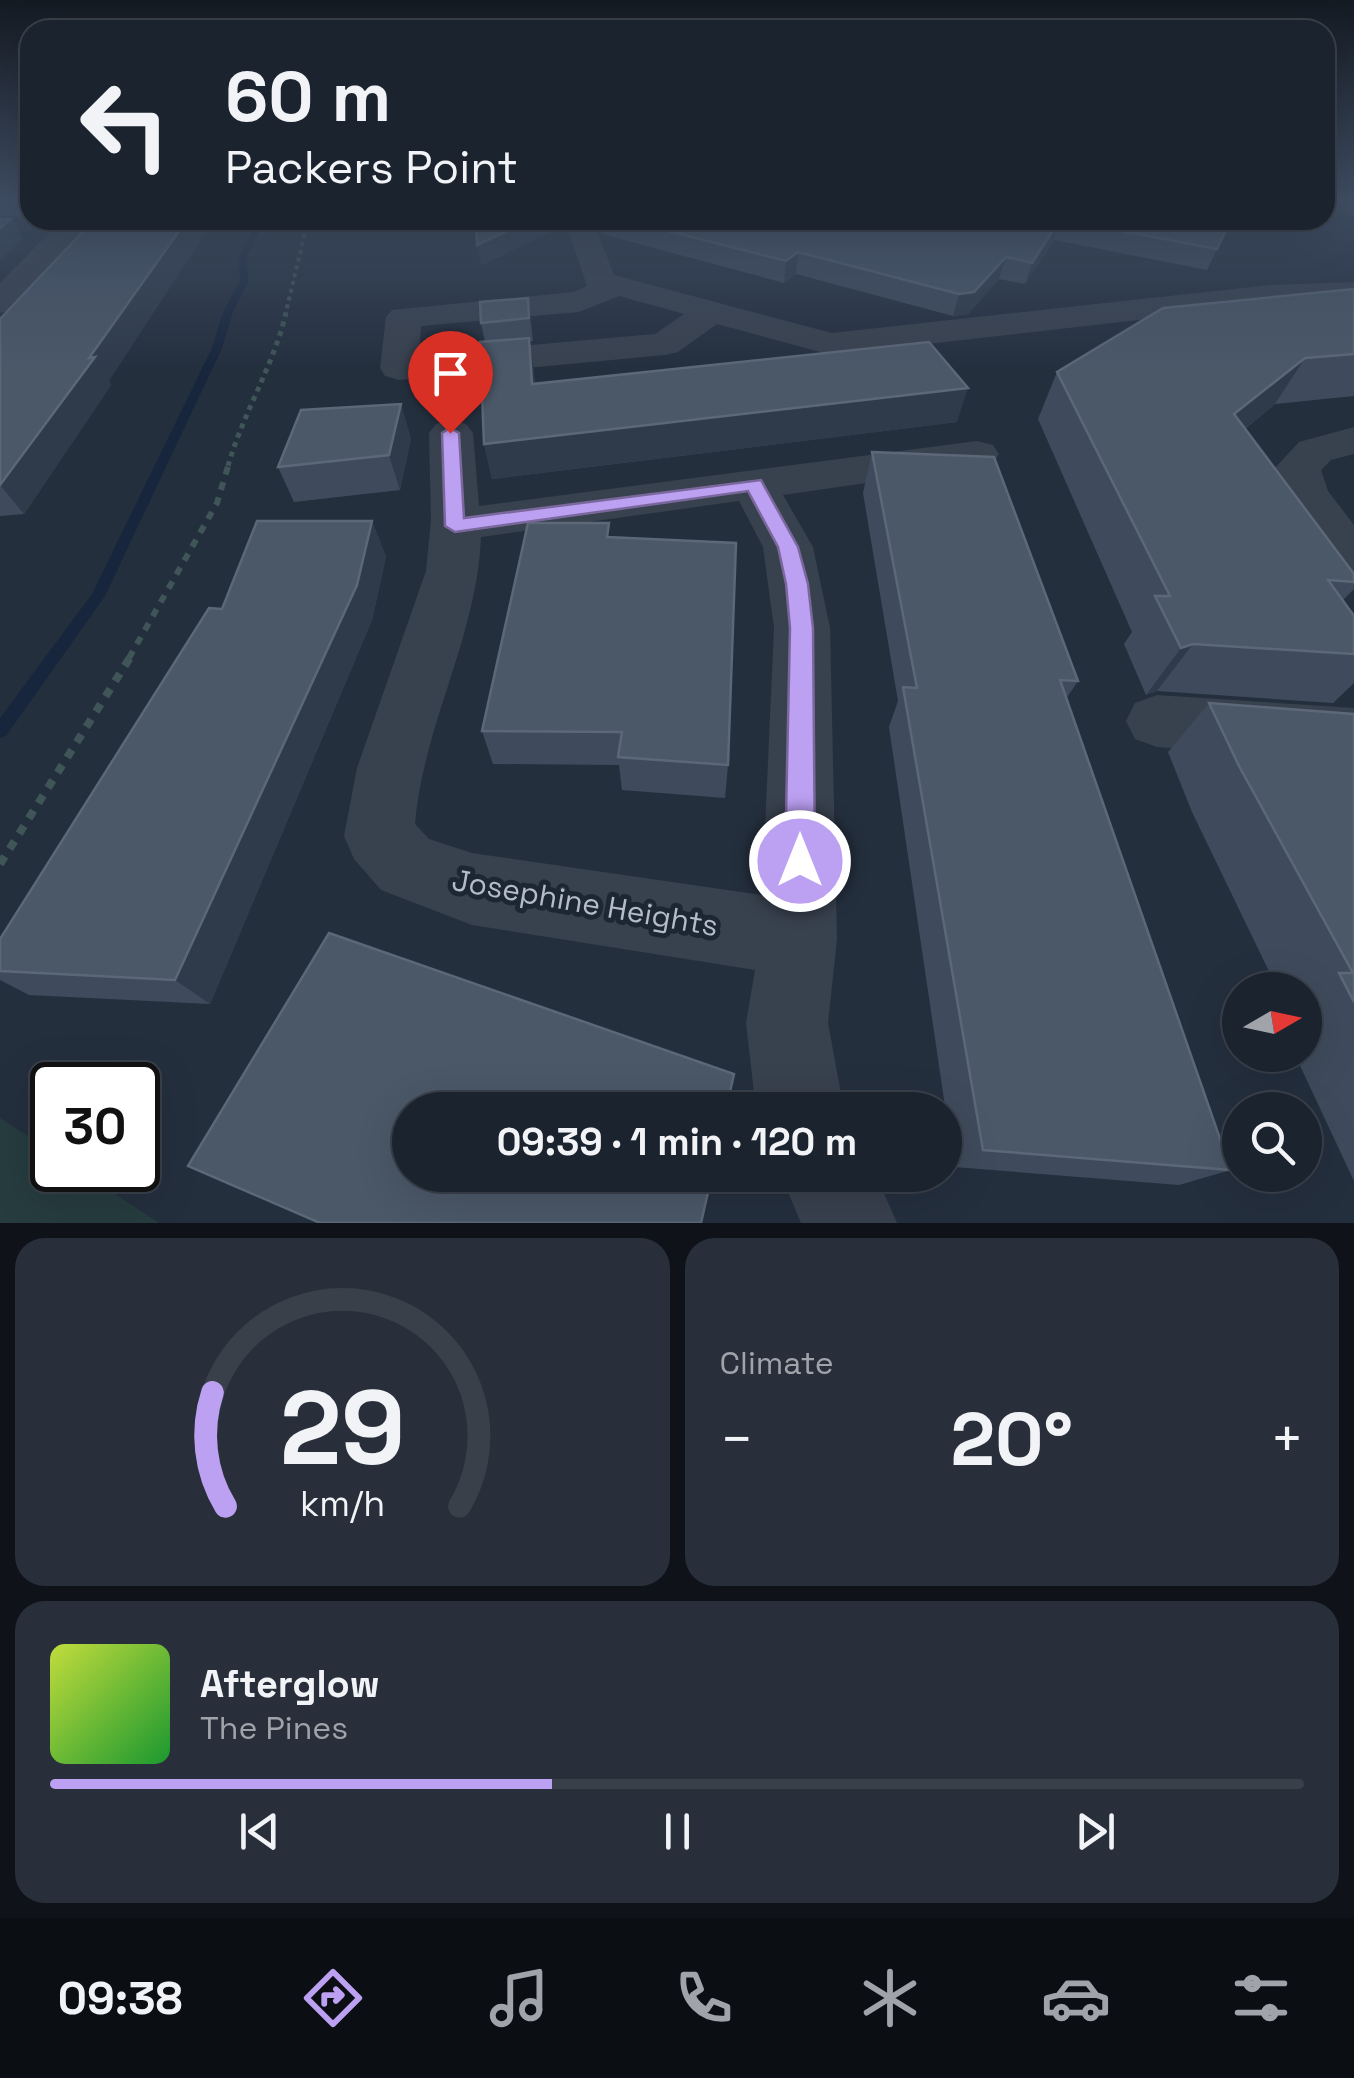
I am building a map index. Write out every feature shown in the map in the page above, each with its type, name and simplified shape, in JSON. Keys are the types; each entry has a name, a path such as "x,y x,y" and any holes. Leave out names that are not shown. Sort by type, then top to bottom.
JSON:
{"street":[{"path":"0,303 45,255"},
{"path":"591,255 600,281 831,344 1270,295 1354,292"},
{"path":"617,285 579,302 404,317 399,368 666,344 712,311"},
{"name":"Josephine Heights","path":"450,433 455,526 452,570 419,684 393,752 381,798 379,836 406,866 472,889 799,939"},
{"path":"1354,440 1314,451 1298,468 1305,493 1354,561"},
{"path":"455,526 977,454"},
{"path":"754,484 788,547 802,628 799,939 787,1023 797,1092"},
{"path":"1158,720 1354,736"},
{"path":"835,1192 849,1223"}],"path":[{"path":"0,864 156,616 217,503 242,421 278,346 300,255"}],"green space":[{"path":"0,1118 30,1138 30,1192 112,1192 159,1223 0,1223"}],"building":[{"path":"61,255 162,255 89,358 95,357 0,485 0,319"},
{"path":"763,255 794,255 786,261"},
{"path":"810,255 1037,255 1032,263 1006,257 974,292 959,294"},
{"path":"1354,289 1354,354 1305,358 1234,414 1354,574 1354,582 1328,580 1354,616 1354,654 1193,644 1181,648 1155,596 1170,596 1057,372 1163,308"},
{"path":"528,298 529,318 481,323 480,302"},
{"path":"529,338 532,384 929,342 968,388 484,444 480,342"},
{"path":"401,404 389,455 278,467 301,410"},
{"path":"872,452 994,457 1078,681 1060,680 1222,1144 1222,1169 983,1150 903,687 917,688"},
{"path":"257,521 372,521 357,585 175,980 0,971 0,939 209,608 222,609"},
{"path":"528,523 609,523 607,537 736,543 728,765 618,757 622,732 482,731"},
{"path":"1209,703 1354,714 1354,1002 1339,973 1353,973 1239,766"},
{"path":"329,933 734,1074 730,1092 392,1092 392,1192 708,1192 701,1223 320,1223 188,1166"}],"waterway":[{"path":"0,731 98,596 217,348 228,312 244,282 243,255"}],"route":[{"path":"450,433 455,526 754,484 788,547 797,584 802,628 800,861"}]}
